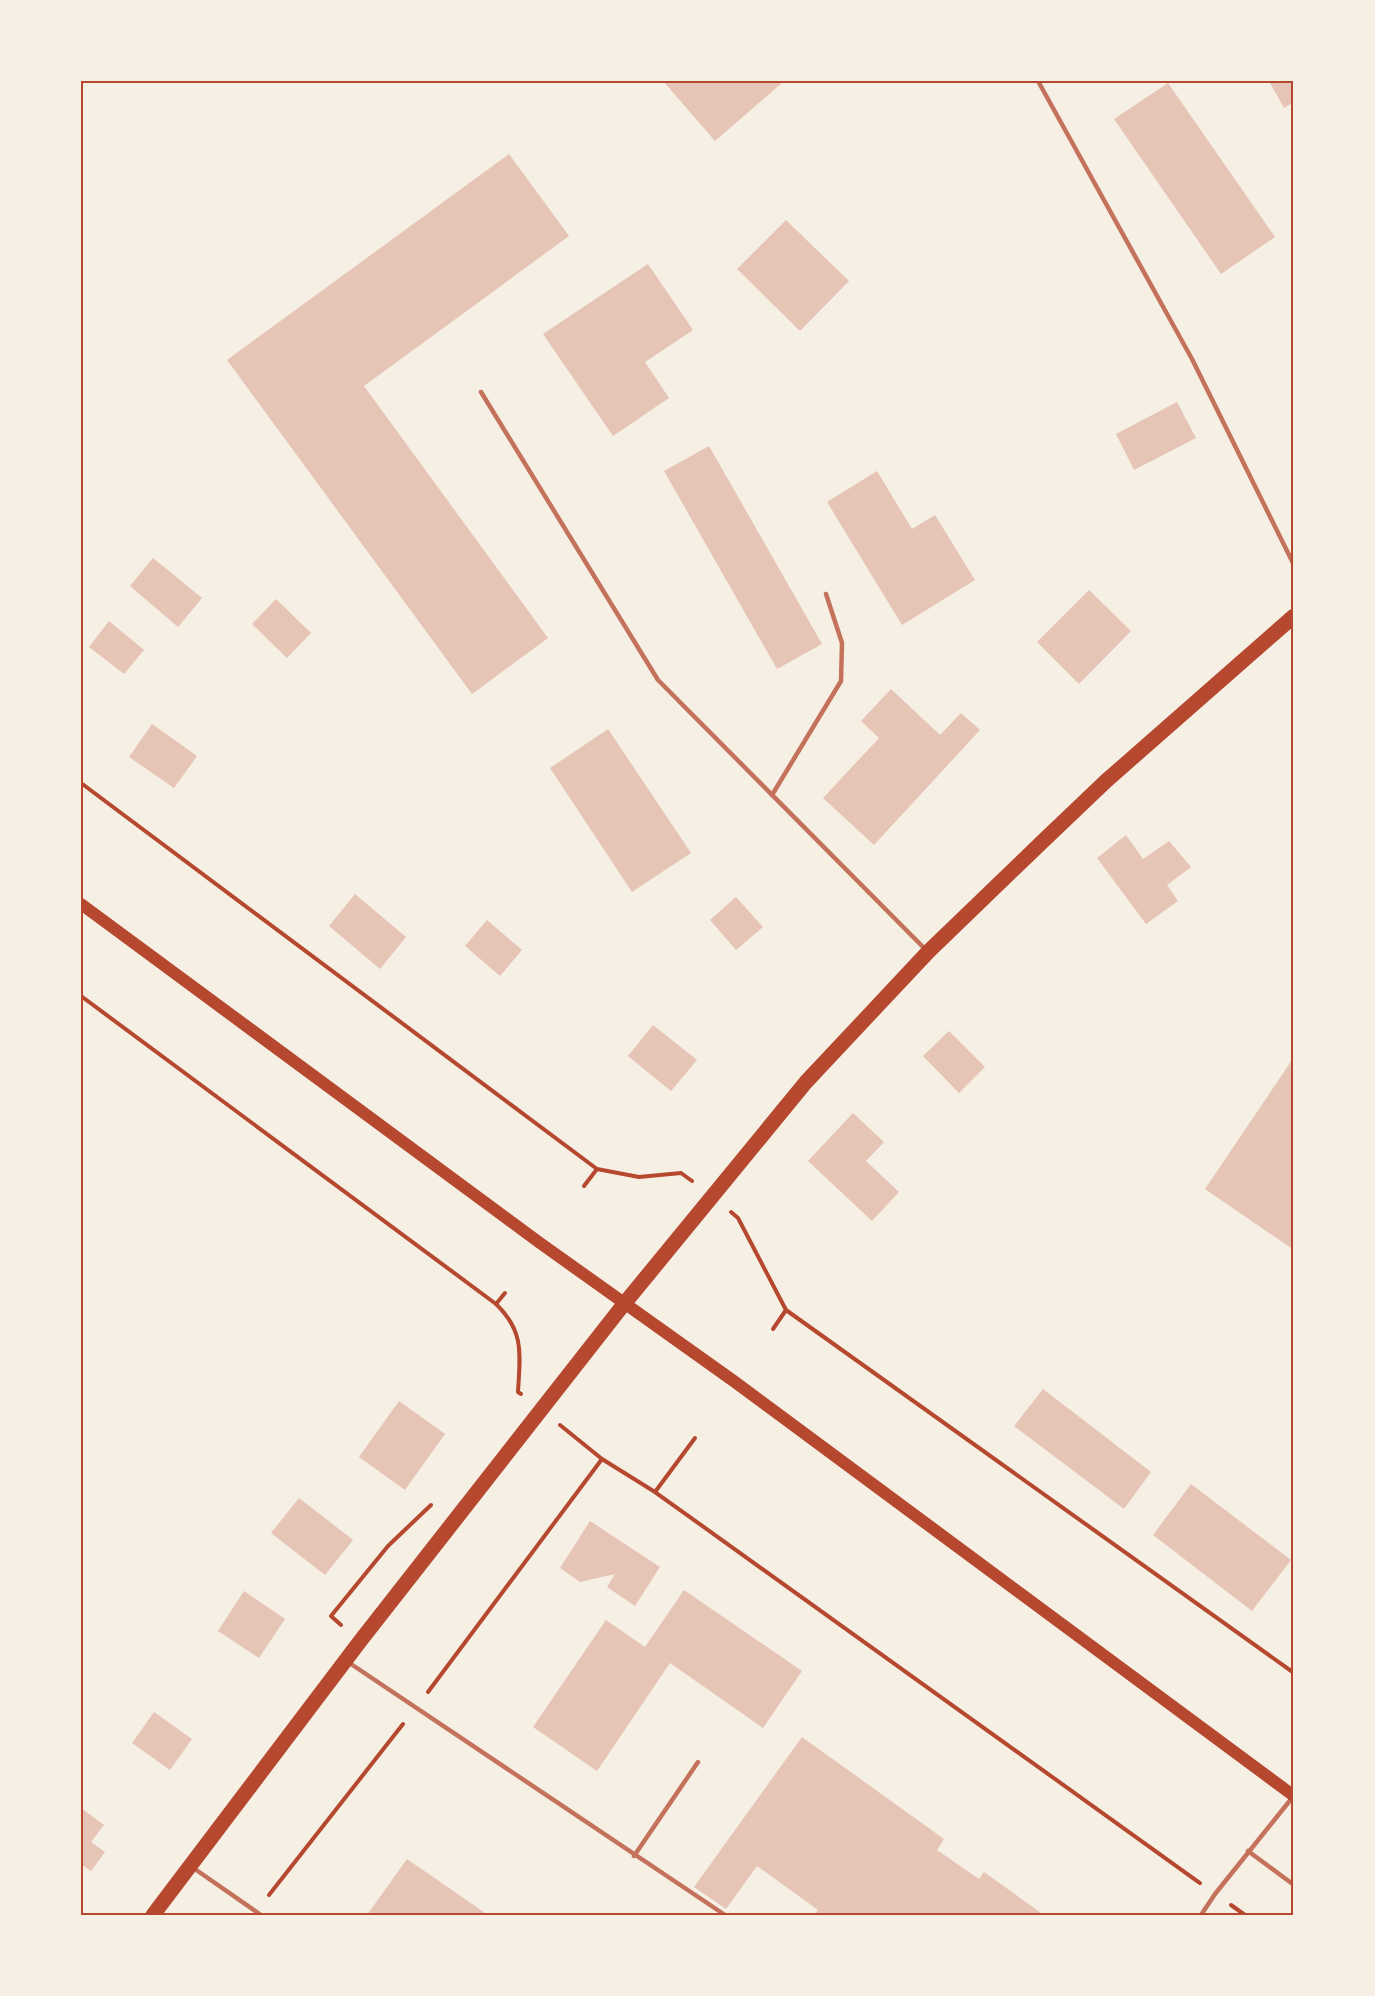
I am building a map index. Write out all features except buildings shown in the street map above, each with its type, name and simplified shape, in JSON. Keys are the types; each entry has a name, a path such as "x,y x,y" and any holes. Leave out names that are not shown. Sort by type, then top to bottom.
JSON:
{"main road":[{"path":"153,1915 345,1660 624,1304 806,1082 928,952 1106,781 1294,616"},
{"path":"81,904 624,1304 744,1389 1294,1796"}],"lane":[{"path":"1038,81 1192,359 1294,565"},
{"path":"480,392 658,680 928,952"},
{"path":"772,795 841,681 842,643 826,594"},
{"path":"345,1660 725,1915"},
{"path":"634,1856 698,1762"},
{"path":"1201,1915 1215,1893 1294,1796"},
{"path":"1248,1851 1294,1884"},
{"path":"191,1866 261,1915"}],"path":[{"path":"81,783 113,806"},
{"path":"81,996 496,1304 509,1317 521,1344 518,1392 513,1402"},
{"path":"584,1186 597,1169"},
{"path":"496,1304 505,1293"},
{"path":"773,1329 786,1310"},
{"path":"518,1392 602,1460 655,1492 1245,1915"},
{"path":"655,1492 694,1438"},
{"path":"331,1616 388,1546 434,1502"}]}
